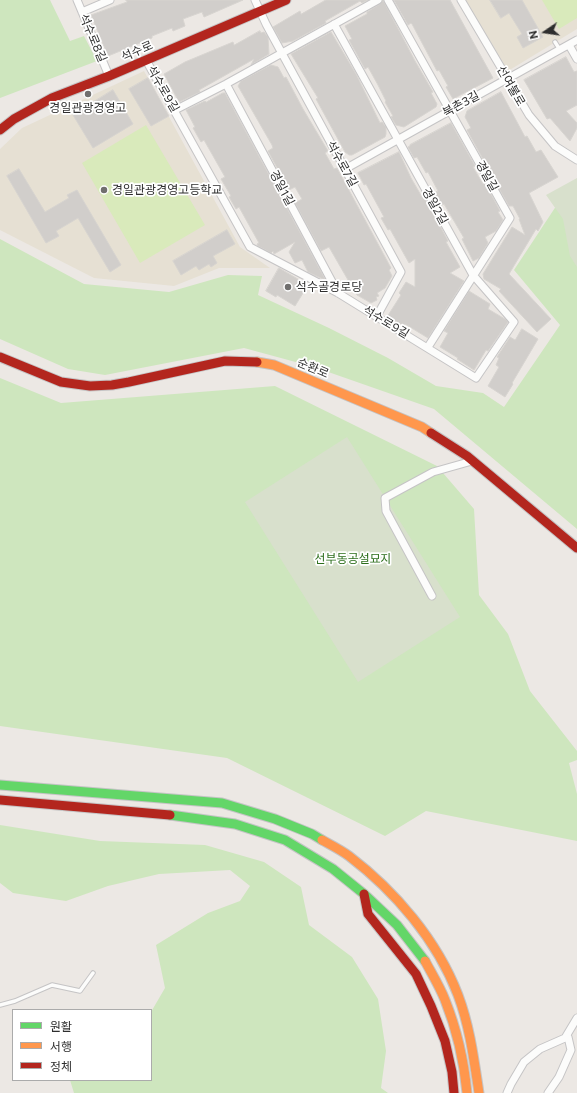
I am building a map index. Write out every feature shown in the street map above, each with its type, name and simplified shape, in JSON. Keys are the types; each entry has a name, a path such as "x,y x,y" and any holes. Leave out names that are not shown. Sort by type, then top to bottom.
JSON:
{"main road":[{"name":"석수로","path":"0,130 14,119 52,98 109,76 286,0"},
{"name":"순환로","path":"0,357 61,382 90,386 112,385 129,382 225,361 254,361 274,365 422,427 449,443 577,548"},
{"path":"2,785 222,803 275,819 312,834 348,856 380,882 408,912 438,951 458,994 470,1035 479,1093"},
{"path":"0,800 185,816 235,824 285,840 333,869 364,894 397,925 423,957 445,999 457,1035 465,1070 467,1093"},
{"path":"364,894 368,914 416,974 431,1006 445,1040 452,1072 454,1093"}],"street":[{"name":"석수로8길","path":"77,0 109,76"},
{"path":"82,12 110,0"},
{"path":"255,0 260,11"},
{"path":"175,110 226,84 378,0"},
{"name":"경일길","path":"388,0 451,110 510,218 428,347"},
{"name":"선여불로","path":"461,0 529,116 555,146 577,160"},
{"name":"석수로7길","path":"260,11 401,272 377,316"},
{"name":"경일2길","path":"334,24 474,275 514,322 476,378"},
{"name":"북촌3길","path":"345,169 577,40"},
{"path":"568,45 577,59"},
{"name":"석수로9길","path":"146,60 250,247 338,293 428,347 476,378"},
{"name":"경일1길","path":"226,84 338,293"},
{"path":"432,596 386,511 385,498 433,472 472,461"},
{"path":"507,1093 524,1062 540,1049 564,1038 577,1018"},
{"path":"548,1093 559,1077 571,1050 568,1037"}],"lane":[{"path":"555,42 560,50"},
{"path":"0,1005 15,1001 52,985 80,991 93,973"}],"shaded area":[{"path":"465,0 577,0 577,29 508,71"},
{"name":"경일관광경영고등학교","path":"144,71 240,247 270,268 219,268 174,286 94,278 0,230 0,149 22,128"}],"green space":[{"path":"0,0 50,0 70,41 84,36 97,61 0,98"},
{"path":"542,0 577,0 577,18 559,29"},
{"path":"146,125 205,225 140,263 82,163"},
{"path":"577,178 577,267 570,256 563,219 546,195"},
{"path":"570,185 577,185 577,529 434,409 314,367 244,348 105,375 68,369 0,339 0,239 84,284 169,292 228,275 262,276 258,295 329,328 388,358 436,386 483,393 504,407 560,325 514,270"},
{"path":"0,378 61,403 275,386 437,466 474,509 479,595 508,634 530,691 577,751 577,760 569,763 577,794 577,841 426,811 385,836 227,758 0,726"},
{"name":"선부동공설묘지","path":"347,437 460,617 358,682 245,502"},
{"path":"0,825 100,841 205,845 264,862 301,887 309,925 352,957 378,999 386,1051 381,1088 388,1093 74,1093 70,1081 152,1081 152,1010 165,988 156,945 208,913 240,901 250,886 230,870 159,874 108,886 66,901 13,893 0,883"}],"building":[{"path":"126,0 243,0 204,17 202,12 183,19 185,26 173,31 172,28 108,56 91,15 127,2"},
{"path":"326,0 368,0 362,3 360,1 325,21 326,23 293,41 282,43 273,27 300,11 301,14"},
{"path":"383,0 433,92 431,93 437,104 436,107 404,127 396,125 391,117 393,116 378,85 368,67 365,69 349,40 352,39 345,26 367,14 367,12 380,4"},
{"path":"394,0 450,0 493,78 453,99 446,87 448,86 439,70 437,71 412,24 411,23 408,25"},
{"path":"490,0 522,0 543,37 523,48 517,37 522,34 509,13 501,18"},
{"path":"260,31 261,33 264,32 268,37 269,54 251,65 254,59 199,90 200,92 179,102 164,74 185,62 233,42 234,45"},
{"path":"331,32 356,74 380,123 382,122 386,127 385,137 352,155 345,152 316,99 318,98 291,54"},
{"path":"566,57 574,72 577,71 577,105 566,111 577,123 577,128 570,141 550,118 547,119 524,80"},
{"path":"271,65 278,67 284,78 286,77 328,151 325,153 334,169 337,168 391,268 389,270 392,276 385,288 377,293 379,296 376,297 377,300 371,303 357,295 354,290 352,292 346,281 348,280 329,247 321,251 295,203 302,199 295,187 289,190 268,151 273,148 272,145 238,86 241,81"},
{"path":"148,78 169,116 151,126 129,89"},
{"path":"113,90 133,124 93,148 73,115"},
{"path":"501,92 525,137 527,136 536,152 541,150 558,177 529,193 543,222 538,231 536,229 509,274 551,319 537,332 499,291 501,289 484,279 483,274 512,227 525,235 520,219 513,206 509,206 493,178 495,177 486,160 484,161 467,130 471,128 465,117 467,111"},
{"path":"225,93 325,279 308,272 302,260 295,263 289,252 295,242 274,254 273,251 271,253 258,246 257,244 259,243 239,207 236,209 229,197 231,196 221,179 225,177 204,140 201,142 193,128 195,127 186,110"},
{"path":"451,123 475,166 473,167 483,184 485,183 500,211 498,212 503,220 496,231 485,237 488,243 479,258 473,261 462,239 464,238 444,204 440,206 433,193 438,191 428,172 426,173 417,157 414,158 408,147"},
{"path":"399,152 411,178 422,197 424,196 448,241 446,242 460,267 450,273 464,281 428,338 405,324 404,326 387,317 401,295 399,293 406,282 415,287 415,259 409,263 390,229 388,230 381,218 384,217 366,184 364,185 358,173"},
{"path":"19,169 45,212 69,198 67,195 77,190 121,265 110,272 78,218 56,231 59,236 46,243 7,176"},
{"path":"227,230 235,244 213,256 217,263 211,267 209,264 199,270 196,266 181,275 173,261"},
{"name":"석수골경로당","path":"279,268 308,285 295,306 277,295 276,297 266,291"},
{"path":"469,291 490,304 488,309 508,322 488,351 486,350 474,370 440,347 448,333 444,331"},
{"path":"522,329 538,339 505,397 488,386 499,367 496,365 499,358 497,357 510,337 515,340"}],"traffic: fast":[{"path":"0,785 222,803 275,819 312,834 322,840"},
{"path":"170,815 235,824 285,840 333,869 364,894 397,925 425,961"}],"traffic: slow":[{"path":"257,362 274,365 422,427 431,433"},
{"path":"322,840 349,856 382,885 413,918 439,955 458,995 466,1019 479,1093"},
{"path":"425,961 443,995 453,1023 462,1057 467,1093"}],"traffic: jam":[{"path":"0,130 14,119 52,98 109,76 286,0"},
{"path":"0,357 61,382 90,386 112,385 129,382 225,361 257,362"},
{"path":"431,433 467,456 577,548"},
{"path":"0,800 170,815"},
{"path":"364,894 368,914 416,974 431,1006 445,1041 452,1072 454,1093"}],"place":[{"name":"경일관광경영고","path":"88,94"},
{"name":"경일관광경영고등학교","path":"104,190"},
{"name":"석수골경로당","path":"288,287"}]}
